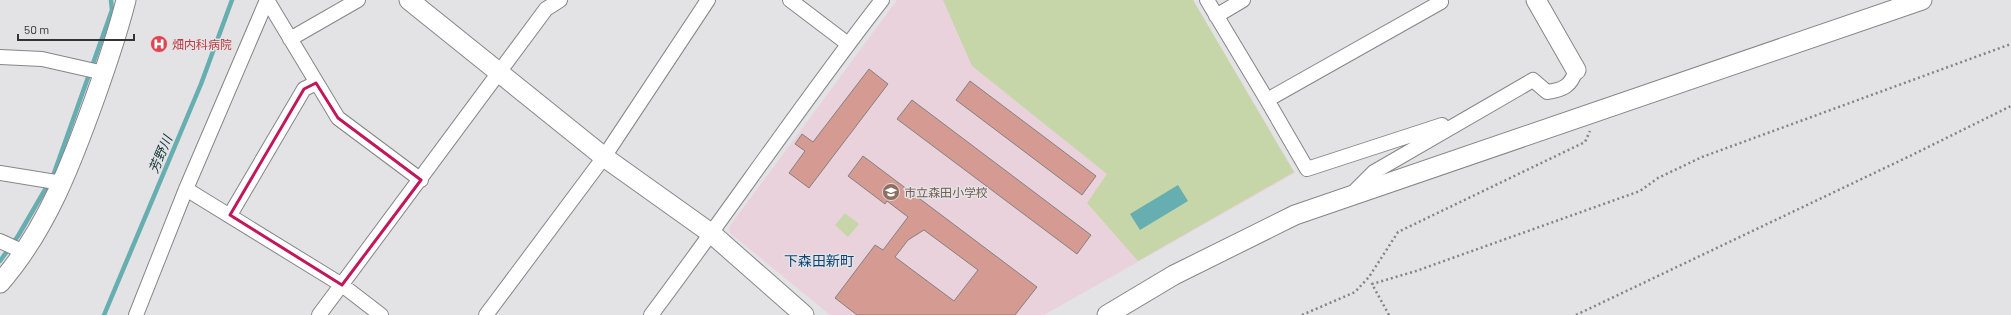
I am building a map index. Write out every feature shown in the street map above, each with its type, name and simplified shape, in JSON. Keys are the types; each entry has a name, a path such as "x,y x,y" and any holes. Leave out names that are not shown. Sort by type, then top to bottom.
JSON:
{"street":[{"path":"0,283 24,252 37,232 69,168 104,73 126,0"},
{"path":"136,315 186,189 267,0 338,118 421,180"},
{"path":"290,39 358,0"},
{"path":"409,0 604,157 712,234 804,315"},
{"path":"319,315 421,180 546,9 560,0"},
{"path":"486,315 604,157 708,0"},
{"path":"790,0 848,44"},
{"path":"650,315 712,234 848,44 882,0"},
{"path":"1207,0 1268,100 1307,169 1471,115"},
{"path":"1216,16 1243,0"},
{"path":"1268,100 1441,2 1440,0"},
{"path":"1846,27 1896,0"},
{"path":"1107,315 1174,275 1238,242 1294,216 1922,0"},
{"path":"1350,196 1374,172 1533,80 1548,92 1561,90 1573,78 1576,70 1539,1"},
{"path":"0,57 42,59 104,73"},
{"path":"230,216 304,89 316,83"},
{"path":"0,173 62,183"},
{"path":"186,189 342,285 381,315"},
{"path":"0,241 24,252"}],"path":[{"path":"1389,315 1372,284 1416,271 1640,191 1658,178 1702,157 2011,44"},
{"path":"1576,315 1912,155 2011,106"},
{"path":"1302,315 1355,292 1369,277 1398,232 1585,142 1600,111"}],"highlighted area":[{"path":"316,83 338,118 421,180 342,285 230,215 304,89"}],"shaded area":[{"path":"897,0 1193,0 1295,173 1044,315 830,315 730,233 729,227"}],"green space":[{"path":"943,0 1193,0 1294,172 1138,261 1087,203 1107,174 972,66"},
{"path":"845,213 859,224 848,237 835,225"}],"water":[{"path":"1178,185 1188,201 1140,230 1130,214"}],"building":[{"path":"869,69 888,84 809,188 789,173 805,151 795,144 802,134 813,142"},
{"path":"970,81 1096,176 1082,195 956,100"},
{"path":"912,100 1091,235 1077,254 897,119"},
{"path":"863,156 1037,287 1015,315 857,315 835,298 875,245 883,250 908,217 887,201 885,204 848,176","holes":["924,230 978,270 954,301 895,257 908,240"]}],"waterway":[{"path":"0,261 18,236 53,176 112,10 111,0"},
{"name":"芳野川","path":"104,315 201,84 232,0"}],"place":[{"name":"畑内科病院","path":"159,44"},
{"name":"市立森田小学校","path":"891,192"}],"district":[{"name":"下森田新町","path":"819,260"}]}
